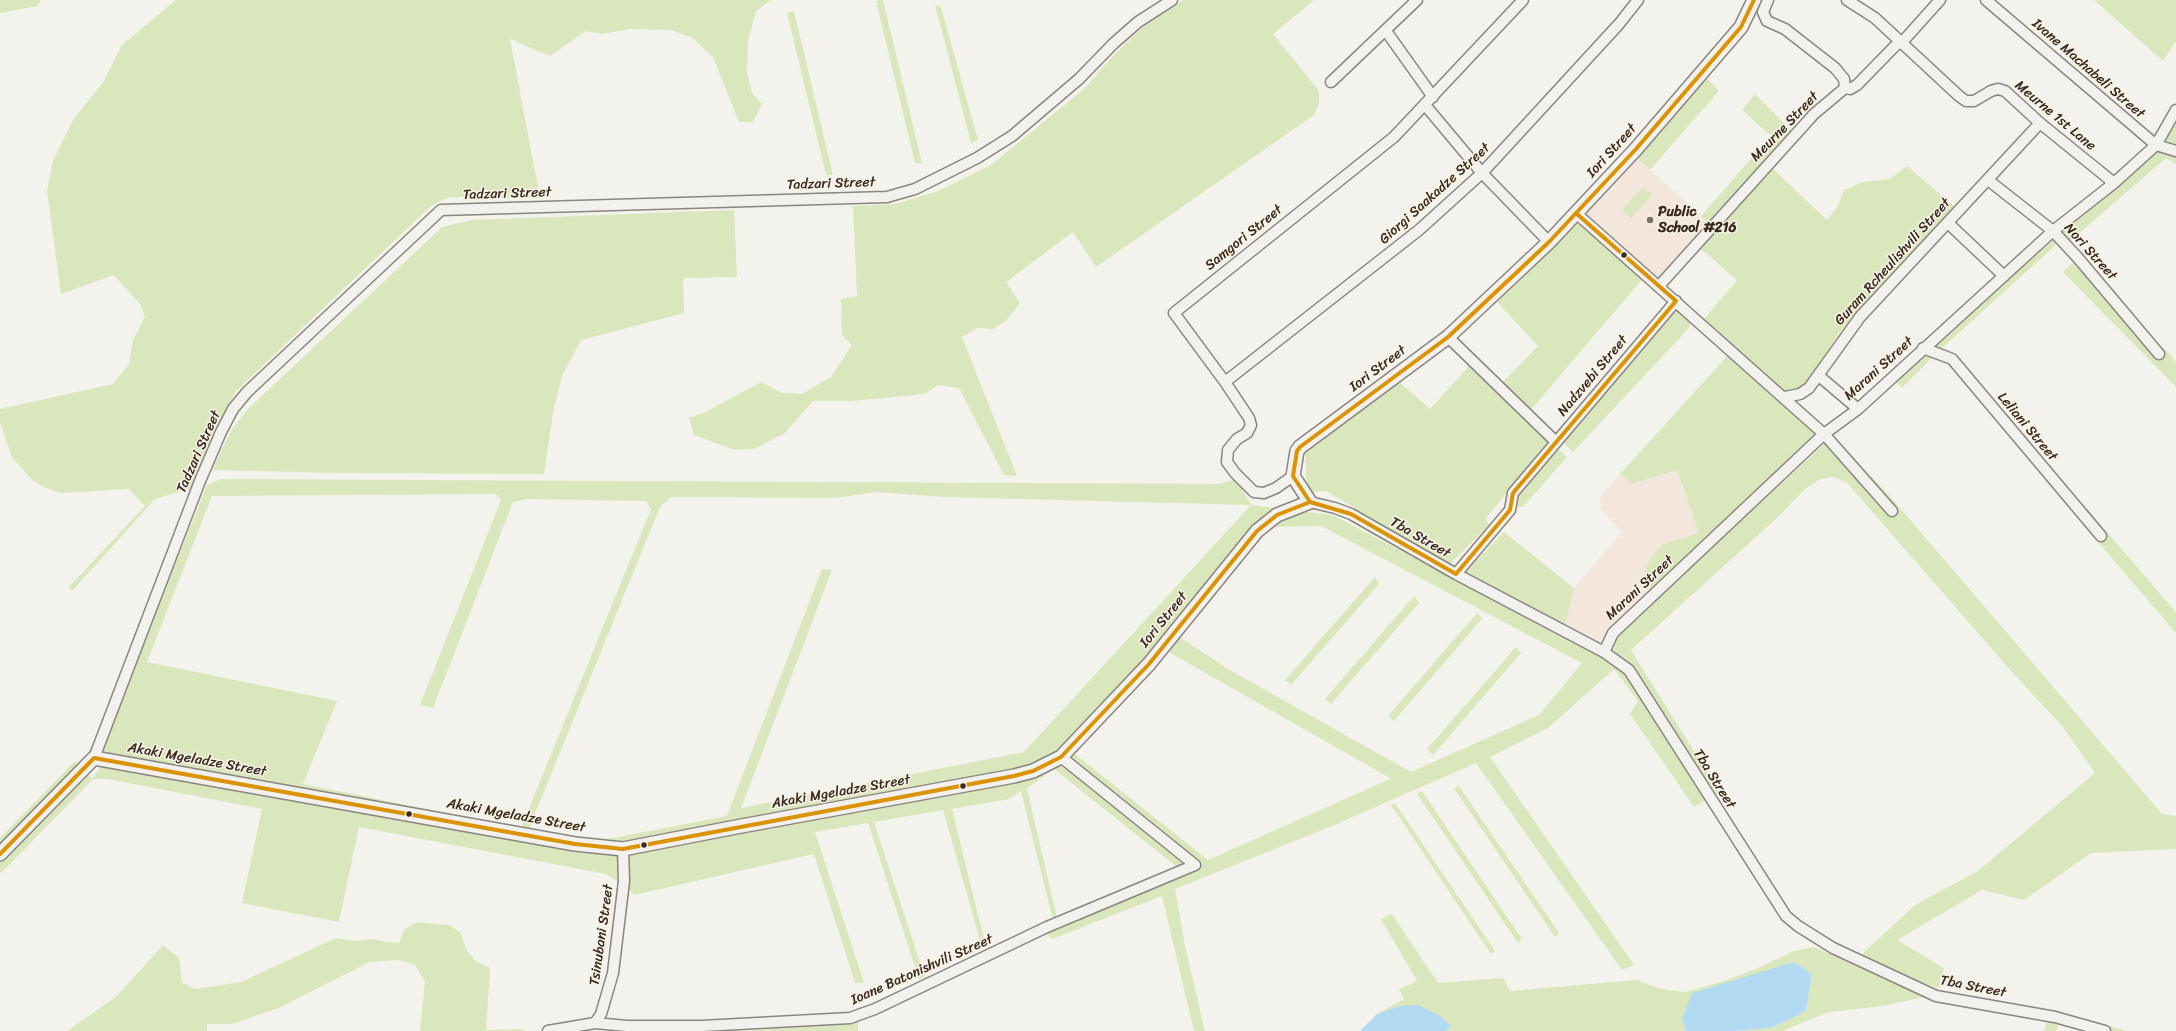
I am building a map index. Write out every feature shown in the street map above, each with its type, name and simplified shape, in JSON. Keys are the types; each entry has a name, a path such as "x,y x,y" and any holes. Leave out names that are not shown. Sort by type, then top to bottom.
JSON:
{"street":[{"name":"Tadzari Street","path":"94,758 200,481 221,432 233,409 247,392 441,210 887,197 915,189 977,158 1012,136 1079,79 1113,44 1138,22 1172,0"},
{"path":"1331,82 1418,0"},
{"name":"Samgori Street","path":"1292,476 1276,488 1264,493 1254,492 1227,462 1228,450 1237,439 1247,433 1251,425 1249,418 1225,382 1174,313 1394,137 1523,0"},
{"name":"Giorgi Saakadze Street","path":"1225,382 1401,244 1482,173 1619,24 1638,0"},
{"name":"Iori Street","path":"1292,476 1297,451 1305,442 1448,337 1577,214 1741,27 1754,0"},
{"path":"1768,0 1763,12 1767,21 1785,29 1835,68 1844,79 1845,88"},
{"path":"1848,0 1874,18 1901,42"},
{"name":"Meurne Street","path":"1659,286 1814,114 1845,88 1850,89 1857,85 1895,46 1901,42 1940,0"},
{"name":"Ivane Machabeli Street","path":"1986,0 2156,145 2176,151"},
{"path":"1386,31 1433,97"},
{"name":"Meurne 1st Lane","path":"1901,42 1966,101 1974,101 1998,89 2005,91 2040,123 2114,183"},
{"path":"1425,105 1482,173 1549,242"},
{"name":"Marani Street","path":"1604,652 1613,633 1824,434 1858,409 1923,348 2053,231 2114,183 2156,145 2176,110"},
{"name":"Guram Rcheulishvili Street","path":"1785,397 1800,394 1809,388 1860,317 2040,123"},
{"name":"Nori Street","path":"1988,180 2053,231 2078,258 2159,354"},
{"path":"1577,214 1785,397 1824,434 1892,511"},
{"path":"1948,223 2004,276"},
{"name":"Nadzvebi Street","path":"1456,574 1510,510 1513,493 1676,301"},
{"path":"1448,337 1556,442"},
{"name":"Leliani Street","path":"1923,348 1952,359 2101,536"},
{"path":"1819,376 1858,409"},
{"path":"1292,476 1310,502"},
{"name":"Iori Street","path":"1061,757 1150,664 1258,531 1277,515 1310,502"},
{"name":"Tba Street","path":"1310,502 1335,508 1351,514 1456,574 1604,652 1629,670 1786,916 1798,926 1833,948 1936,996 2055,1017 2106,1031"},
{"name":"Akaki Mgeladze Street","path":"94,758 575,844 623,849 1014,776 1033,771 1061,757"},
{"name":"Ioane Batonishvili Street","path":"595,1023 702,1026 850,1018 875,1009 1048,927 1195,865 1061,757"},
{"path":"0,854 94,758"},
{"name":"Tsinubani Street","path":"595,1023 601,1014 613,973 624,881 623,849"},
{"path":"548,1031 595,1023"}],"shaded area":[{"name":"Public School #216","path":"1636,157 1710,224 1660,280 1586,213"},
{"path":"1677,470 1699,533 1645,577 1651,596 1597,644 1565,627 1574,588 1622,532 1601,509 1600,497 1620,474 1632,484"}],"green space":[{"path":"0,0 41,0 37,6 0,13"},
{"path":"176,0 771,0 756,11 748,41 747,73 752,93 762,104 753,122 739,122 713,57 693,38 671,30 629,29 603,34 586,31 550,56 510,39 540,198 449,197 431,206 235,392 192,490 188,489 155,499 72,591 69,587 145,506 129,489 61,493 43,487 32,480 12,457 0,422 0,409 113,384 129,364 133,340 145,317 140,304 114,275 61,294 47,191 53,161 73,120 104,81 122,45"},
{"path":"883,0 922,163 915,163 876,1"},
{"path":"1184,0 1314,0 1273,34 1319,91 1319,104 1314,115 1096,267 1073,232 1006,282 1020,303 1006,321 994,329 978,328 962,337 1017,476 1004,475 959,388 938,385 925,394 851,401 813,401 785,433 754,449 735,450 694,435 689,418 704,413 761,382 782,393 802,394 831,377 852,345 842,335 841,299 857,296 853,206 896,204 938,191 991,165 1084,89 1109,60 1154,16"},
{"path":"2094,0 2176,0 2176,41 2163,61"},
{"path":"935,5 941,7 978,140 971,143"},
{"path":"794,11 833,175 826,175 787,13"},
{"path":"1706,77 1719,91 1650,170 1636,157"},
{"path":"1755,94 1793,132 1710,224 1701,216 1771,136 1742,110"},
{"path":"2176,119 2176,164 2166,158 2062,248 2057,244 1941,349 1902,388 1896,382 1932,345 2141,165"},
{"path":"1770,166 1827,220 1838,206 1844,190 1863,182 1890,179 1907,166 1956,208 1838,334 1808,383 1800,389 1785,392 1704,319 1737,280 1699,247"},
{"path":"1643,187 1652,195 1631,218 1622,210"},
{"path":"734,210 737,277 683,278 684,313 581,340 562,376 553,413 544,474 340,473 212,470 232,429 249,408 442,227 472,220"},
{"path":"1576,220 1644,277 1530,411 1501,384 1538,346 1497,302 1550,251"},
{"path":"2076,260 2109,301 2169,353 2176,362 2176,387 2063,272"},
{"path":"1673,309 1678,310 1691,322 1688,329 1573,452 1562,441"},
{"path":"1730,353 1819,434 1651,596 1645,569 1651,558 1663,544 1699,533 1677,470 1632,484 1620,474"},
{"path":"1470,365 1552,439 1486,518 1489,525 1449,565 1326,491 1307,492 1305,448 1397,380 1430,409"},
{"path":"1832,434 1894,501 2162,814 2176,816 2176,849 2091,853 2024,900 1982,890 1897,940 1944,968 1938,988 1913,979 1862,954 1915,905 1978,871 2095,773 2063,727 2012,672 1847,483 1833,477 1820,479 1805,489 1778,517 1631,650 1719,791 1713,796 1694,807 1630,714 1638,701 1614,669 1548,728 1490,757 1634,965 1622,970 1476,763 1332,826 1175,889 1185,946 1205,1031 1194,1031 1162,896 1052,939 1039,926 1053,920 1021,791 1009,799 952,809 985,943 981,944 943,810 874,822 925,978 919,979 868,823 815,832 864,983 855,983 814,854 634,895 628,888 606,874 359,827 339,922 242,903 262,809 108,779 93,779 0,874 0,838 75,761 92,779 100,767 108,733 207,485 221,479 1220,484 1236,479 1251,505 1333,515 1589,650 1616,666 1623,658 1611,650 1613,638 1817,451","holes":["876,492 944,497 1251,505 1024,752 741,808 832,570 822,569 727,816 608,839 528,831 660,507 671,497 835,498","496,494 501,500 420,705 433,708 513,502 527,499 646,501 651,509 521,828 303,784 337,701 147,662 212,496","1321,526 1582,663 1539,715 1411,772 1228,669 1169,630 1244,544 1274,527","1158,646 1390,778 1208,860 1071,751","1054,769 1177,867 1057,918 1027,788"]},
{"path":"1556,447 1567,457 1523,507 1515,507 1516,495"},
{"path":"2087,509 2176,612 2176,633 2078,519"},
{"path":"1504,532 1574,588 1565,627 1464,573"},
{"path":"1375,577 1379,584 1291,685 1285,680"},
{"path":"1414,596 1419,603 1331,704 1325,699"},
{"path":"1477,613 1482,619 1394,721 1388,716"},
{"path":"1516,647 1521,653 1433,755 1427,749"},
{"path":"1459,786 1559,933 1555,937 1454,788"},
{"path":"1422,791 1522,939 1518,943 1417,794"},
{"path":"1395,803 1495,951 1491,954 1391,805"},
{"path":"1392,914 1438,983 1503,978 1510,991 1637,980 1661,989 1685,992 1724,981 1756,969 1794,951 1814,947 1924,997 1883,1006 1829,1012 1782,1031 1734,1031 1771,1028 1806,1011 1812,974 1794,962 1762,973 1704,989 1682,1019 1686,1031 1446,1031 1451,1026 1400,1006 1377,1014 1404,999 1399,989 1417,981 1381,919"},
{"path":"416,922 449,925 461,933 466,949 475,961 490,968 486,1030 523,1029 524,1031 420,1031 425,981 414,964 398,960 369,962 281,1007 232,1024 207,1024 207,1031 67,1031 116,997 163,945 179,958 182,983 196,989 241,982 336,938 355,941 374,939 399,943 404,930"},
{"path":"2050,1010 2127,1031 2080,1031 2058,1024 2056,1031 2044,1031"},
{"path":"858,1020 858,1031 745,1031 837,1025"}],"water":[{"path":"1794,962 1812,974 1806,1011 1771,1028 1734,1031 1686,1031 1682,1019 1692,993"},
{"path":"1418,1005 1440,1016 1451,1026 1446,1031 1360,1031 1377,1014 1400,1006"}],"transit line":[{"path":"1310,502 1293,476 1297,451 1300,447 1448,337 1549,242 1636,149 1741,27 1754,0"},
{"path":"1310,502 1351,514 1456,574 1510,510 1513,493 1676,301 1577,214"},
{"path":"94,758 575,844 623,849 1014,776 1033,771 1061,757 1149,664 1257,531 1277,515 1310,502"},
{"path":"0,854 94,758"}],"place":[{"name":"Public School #216","path":"1650,220"}]}
